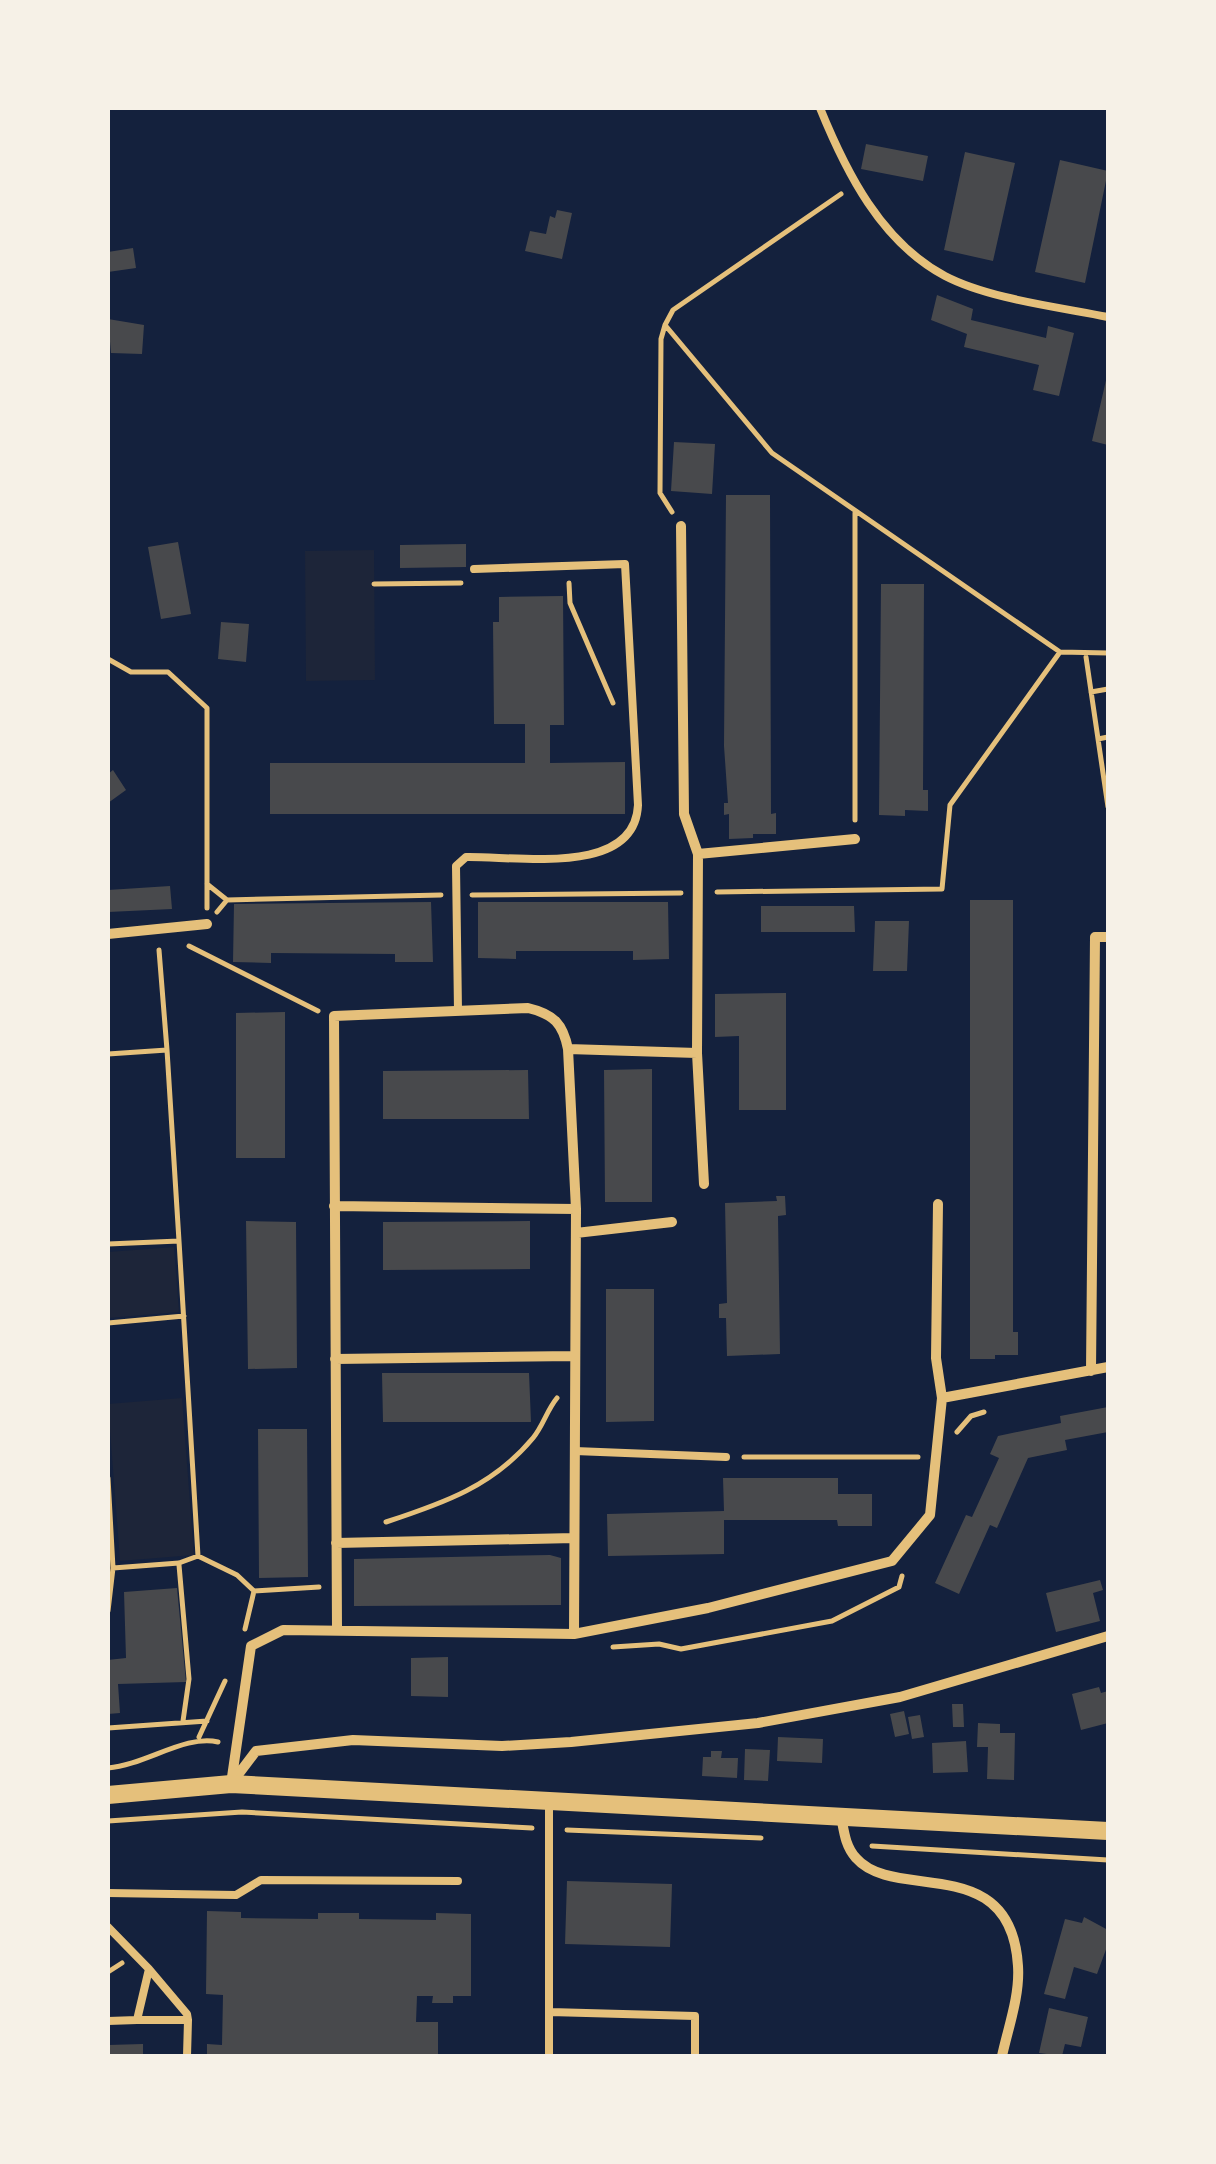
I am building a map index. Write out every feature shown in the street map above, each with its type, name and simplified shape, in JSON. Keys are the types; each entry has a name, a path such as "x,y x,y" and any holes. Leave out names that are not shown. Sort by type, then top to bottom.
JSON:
{"street":[{"path":"681,526 684,814 698,854 697,1053 704,1184"},
{"path":"698,854 854,839"},
{"path":"108,934 207,924"},
{"path":"1091,1371 1094,937 1108,937"},
{"path":"337,1630 343,1543 335,1359 334,1016 543,1011 564,1030 568,1049 576,1208 574,1634"},
{"path":"568,1049 697,1053"},
{"path":"231,1784 251,1646 283,1630 574,1634 708,1608 892,1561 930,1516 942,1398 936,1358 938,1204"},
{"path":"334,1206 576,1208"},
{"path":"576,1233 672,1222"},
{"path":"335,1359 575,1356"},
{"path":"942,1398 1108,1367"},
{"path":"343,1543 574,1538"},
{"path":"231,1784 256,1751 354,1740 502,1746 758,1723 900,1697 1108,1636"},
{"path":"108,1795 231,1784 1108,1831"},
{"path":"841,1816 846,1843 857,1860 872,1870 961,1887 1000,1915 1018,1968 1002,2056"}],"lane":[{"path":"820,108 857,185 894,238 946,277 1025,300 1108,316"},
{"path":"458,1011 456,866 466,857 598,855 616,848 638,822 625,564 474,569"},
{"path":"575,1450 726,1457"},
{"path":"548,1801 550,2056"},
{"path":"108,1894 236,1895 261,1880 458,1880"},
{"path":"108,1927 188,2014 187,2056"},
{"path":"138,2020 149,1969"},
{"path":"550,2012 695,2016 695,2056"},
{"path":"108,2021 188,2020"}],"path":[{"path":"681,526 660,493 661,338 665,326 674,310 857,185"},
{"path":"665,326 764,445 855,513 1060,652 1086,656 1108,653"},
{"path":"854,839 855,513"},
{"path":"374,584 485,582 485,569"},
{"path":"569,595 614,705"},
{"path":"697,892 942,889 950,805 1060,652"},
{"path":"1086,656 1108,807"},
{"path":"108,659 130,672 168,672 207,708 207,924 191,946 235,972 334,1016"},
{"path":"1091,692 1108,690"},
{"path":"1098,739 1108,737"},
{"path":"207,884 227,900"},
{"path":"144,951 162,950 198,1556"},
{"path":"108,1054 167,1050"},
{"path":"108,1244 179,1242"},
{"path":"108,1323 184,1316"},
{"path":"343,1543 385,1522 459,1498 485,1483 531,1440 575,1375"},
{"path":"726,1457 936,1457"},
{"path":"108,1478 113,1568 108,1611"},
{"path":"113,1568 178,1563 198,1556 237,1575 254,1591"},
{"path":"178,1563 188,1679 183,1721"},
{"path":"108,1728 208,1721"},
{"path":"108,1820 242,1812 765,1838"},
{"path":"846,1843 1108,1860"}],"shaded area":[{"path":"374,550 375,680 306,681 305,551"},
{"path":"174,1247 179,1312 108,1318 108,1252"},
{"path":"182,1398 194,1555 120,1561 108,1404"}],"building":[{"path":"866,144 928,156 923,181 861,169"},
{"path":"965,152 1015,163 993,261 944,250"},
{"path":"1060,160 1108,171 1085,283 1035,272"},
{"path":"557,210 572,213 562,259 525,251 530,231 546,234 550,216 555,218"},
{"path":"133,248 136,268 108,272 108,252"},
{"path":"937,295 973,309 971,320 1046,338 1048,326 1074,333 1059,396 1033,390 1039,365 964,347 967,334 931,320"},
{"path":"108,319 144,325 142,354 111,353"},
{"path":"1108,376 1108,445 1092,441"},
{"path":"674,442 715,444 712,494 671,491"},
{"path":"726,495 770,495 771,814 776,813 776,834 753,834 753,838 729,839 729,814 724,815 724,803 728,803 724,746"},
{"path":"178,542 191,614 161,619 148,547"},
{"path":"466,544 466,567 400,568 400,545"},
{"path":"881,584 924,584 923,790 928,790 928,811 905,810 905,816 879,815"},
{"path":"563,596 564,725 550,725 550,763 625,762 625,814 270,814 270,763 525,763 525,724 494,724 493,622 499,622 499,597"},
{"path":"221,622 249,624 246,662 218,659"},
{"path":"113,770 126,790 108,803 108,774"},
{"path":"170,886 172,909 108,912 108,890"},
{"path":"970,900 1013,900 1013,1332 1018,1332 1018,1355 995,1355 995,1359 970,1359"},
{"path":"431,902 433,962 395,962 395,954 271,953 271,963 233,962 234,904"},
{"path":"478,902 668,902 669,959 633,960 633,951 516,951 516,959 478,958"},
{"path":"761,906 854,906 855,932 761,932"},
{"path":"875,921 909,921 907,971 873,971"},
{"path":"786,993 786,1110 739,1110 739,1036 715,1037 715,994"},
{"path":"285,1012 285,1158 236,1158 236,1013"},
{"path":"652,1069 652,1202 605,1202 604,1070"},
{"path":"528,1070 529,1119 383,1119 383,1071"},
{"path":"776,1196 785,1196 786,1215 778,1216 780,1354 727,1356 726,1318 719,1318 719,1304 727,1303 725,1203 777,1201"},
{"path":"246,1221 296,1222 297,1368 248,1369"},
{"path":"530,1221 530,1269 383,1270 383,1222"},
{"path":"606,1289 654,1289 654,1421 606,1422"},
{"path":"382,1373 529,1373 531,1422 383,1422"},
{"path":"1108,1407 1108,1432 1065,1440 1067,1450 1028,1458 997,1528 990,1525 959,1594 935,1583 966,1515 972,1517 999,1458 990,1454 998,1436 1061,1423 1060,1416"},
{"path":"258,1429 307,1429 308,1577 259,1578"},
{"path":"723,1478 838,1478 838,1494 872,1494 872,1526 838,1526 837,1520 724,1520 724,1554 608,1556 607,1514 724,1511"},
{"path":"550,1555 561,1558 561,1605 354,1606 354,1559"},
{"path":"1100,1580 1103,1590 1093,1593 1100,1621 1056,1632 1046,1593"},
{"path":"177,1588 186,1682 118,1684 120,1713 108,1714 108,1660 126,1658 124,1592"},
{"path":"448,1657 448,1697 411,1696 411,1658"},
{"path":"1099,1687 1101,1693 1108,1691 1108,1723 1081,1730 1072,1694"},
{"path":"952,1704 963,1704 964,1727 953,1727"},
{"path":"904,1711 909,1734 895,1737 890,1714"},
{"path":"920,1715 924,1737 912,1739 908,1717"},
{"path":"978,1723 1000,1724 1000,1733 1015,1733 1014,1780 987,1779 988,1747 977,1747"},
{"path":"778,1737 823,1739 822,1763 777,1761"},
{"path":"966,1741 968,1772 933,1773 932,1743"},
{"path":"745,1749 770,1750 768,1781 744,1780"},
{"path":"711,1751 722,1751 721,1758 738,1758 737,1778 702,1776 703,1757 711,1757"},
{"path":"567,1881 672,1884 670,1947 565,1944"},
{"path":"207,1911 241,1912 241,1918 318,1919 318,1913 359,1913 359,1919 436,1920 436,1913 471,1914 471,1996 453,1996 453,2003 432,2003 433,1996 417,1996 416,2022 438,2022 438,2056 207,2056 207,2044 222,2045 223,1995 206,1994"},
{"path":"1084,1917 1108,1930 1108,1944 1097,1974 1074,1967 1065,1999 1044,1994 1065,1919 1082,1923"},
{"path":"1049,2008 1088,2017 1081,2047 1065,2044 1062,2056 1039,2053"},
{"path":"143,2044 143,2056 108,2056 108,2045"}]}
